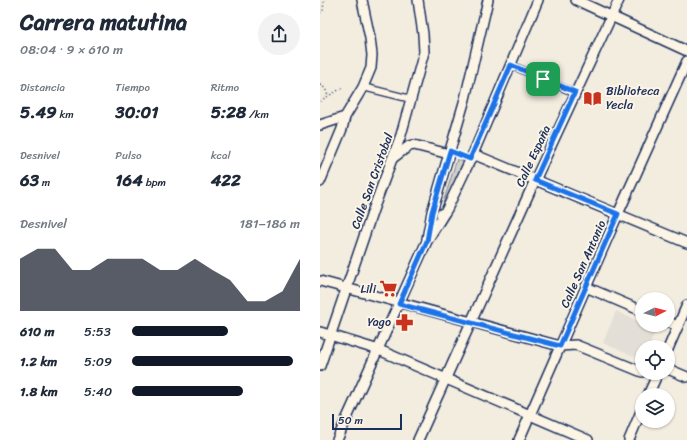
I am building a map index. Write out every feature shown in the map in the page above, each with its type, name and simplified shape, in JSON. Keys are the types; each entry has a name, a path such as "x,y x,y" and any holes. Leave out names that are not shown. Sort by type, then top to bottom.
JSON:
{"street":[{"path":"320,182 322,169 342,129 345,117 369,76 372,55 362,0"},
{"name":"Calle San Cristobal","path":"320,366 373,210 393,158 425,48 418,0"},
{"path":"427,241 432,212 465,99 488,0"},
{"path":"337,440 427,241 445,212 473,154 538,0"},
{"path":"576,0 687,51"},
{"name":"Calle España","path":"418,440 575,92 619,0"},
{"name":"Calle San Antonio","path":"519,440 687,61"},
{"path":"511,65 575,92"},
{"path":"363,87 411,99"},
{"path":"320,125 345,117"},
{"path":"393,158 410,146 414,145 450,154"},
{"path":"473,154 687,243"},
{"path":"432,212 440,214 445,212"},
{"path":"320,281 399,304 560,346 576,345 635,370"},
{"path":"586,287 635,308"},
{"path":"672,340 687,306"},
{"path":"320,332 379,350 588,440"},
{"path":"675,372 687,377"},
{"path":"629,440 635,426"}],"path":[{"path":"320,13 322,11 324,0"},
{"path":"320,85 325,88 328,96"},
{"path":"320,101 342,88"}],"shaded area":[{"path":"457,159 463,162 445,204 443,203"},
{"path":"616,311 635,320 635,332 655,332 652,340 635,340 635,357 603,343"}],"place":[{"name":"Biblioteca Yecla","path":"593,98"},
{"name":"Lili","path":"389,289"},
{"name":"Yago","path":"404,322"}],"route":[{"path":"511,65 543,79 575,92 535,180 618,214 560,346 399,304 427,241 432,212 450,151 470,159 511,65"}]}
